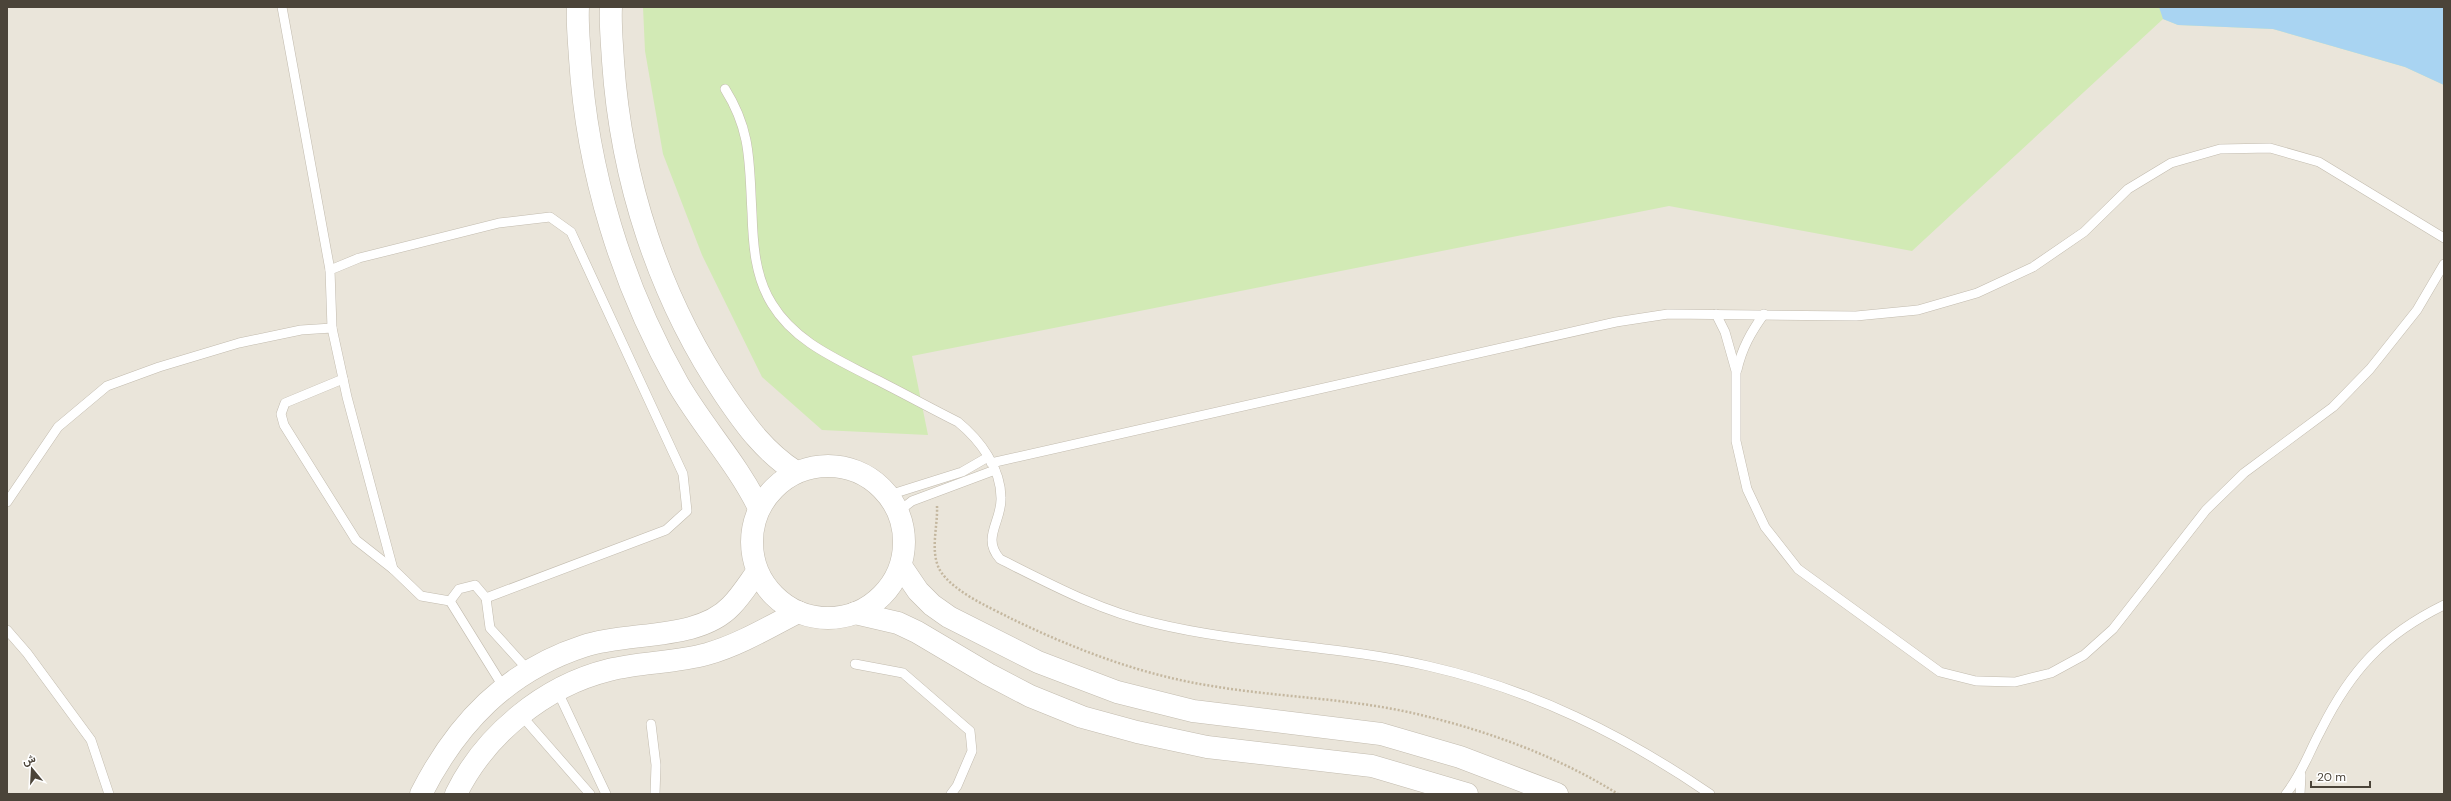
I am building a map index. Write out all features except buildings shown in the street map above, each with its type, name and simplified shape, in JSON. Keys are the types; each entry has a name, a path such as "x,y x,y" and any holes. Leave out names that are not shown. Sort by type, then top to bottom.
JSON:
{"street":[{"path":"578,7 582,96 596,177 617,248 646,317 678,384 734,464 759,508"},
{"path":"611,7 616,94 629,172 648,240 674,306 707,368 746,427 777,460 796,472"},
{"path":"837,465 856,470 874,480 894,503 904,529 905,547 901,566 891,586 875,602 855,613 836,618 817,618 798,612 781,603 768,589 758,572 752,551 752,529 759,508 768,494 781,481 796,472 816,466 837,465"},
{"path":"901,566 918,591 932,605 950,617 1038,662 1118,692 1193,711 1381,734 1460,757 1557,794"},
{"path":"421,794 438,762 460,730 486,702 517,679 549,660 585,645 695,627 714,618 731,607 758,572"},
{"path":"456,794 464,778 485,748 528,709 557,690 607,671 707,654 730,646 798,612"},
{"path":"855,613 884,619 911,629 995,678 1030,696 1082,717 1136,732 1207,747 1372,766 1467,794"},
{"path":"517,679 528,709"}],"lane":[{"path":"282,7 330,270 332,328 343,379 392,569"},
{"path":"725,88 738,110 746,133 753,244 759,274 772,303 791,328 815,348 958,422 970,432 991,463 1000,484 1000,513 991,535 994,552 1000,559 1074,596 1152,623 1233,639 1345,652 1428,666 1508,688 1585,719 1658,758 1710,794"},
{"path":"894,503 962,472 991,463 1616,322 1668,314 1856,316 1918,310 1977,293 2033,267 2084,232 2128,188 2171,162 2220,149 2270,148 2319,162 2444,238"},
{"path":"330,270 359,258 499,223 550,217 570,232 574,239 683,474 687,511 666,530 486,598"},
{"path":"1716,314 1725,332 1736,371 1736,441 1747,489 1765,527 1798,569 1940,672 1976,681 2015,682 2051,673 2084,656 2113,629 2206,510 2244,474 2333,407 2370,369 2417,310 2444,264"},
{"path":"1736,371 1742,350 1751,331 1764,314"},
{"path":"7,502 58,427 107,386 159,367 239,343 301,330 332,328"},
{"path":"343,379 285,403 281,414 284,425 356,540 392,569 421,596 450,601 517,679"},
{"path":"894,503 912,501 935,492 991,463"},
{"path":"450,601 459,589 475,585 486,598 490,628 517,679"},
{"path":"2286,794 2301,775 2338,697 2358,671 2379,647 2401,628 2444,605"},
{"path":"7,630 27,654 91,740 109,794"},
{"path":"855,664 903,673 970,731 972,751 957,786 951,794"},
{"path":"557,690 606,794"},
{"path":"528,709 590,794"},
{"path":"651,724 656,765 655,794"},
{"path":"2300,794 2301,775"}],"path":[{"path":"935,492 937,524 935,555 940,570 949,582 995,610 1052,638 1104,659 1157,675 1211,686 1338,700 1424,717 1478,732 1543,756 1618,794"}],"shaded area":[{"path":"7,7 2444,7 2444,794 7,794"}],"green space":[{"path":"643,7 2444,7 2444,85 2405,67 2273,29 2178,25 2163,19 1912,251 1669,206 912,356 928,435 822,430 762,377 702,255 663,154 645,51"}],"water":[{"path":"2159,7 2444,7 2444,85 2405,67 2273,29 2178,25 2163,19"}]}
